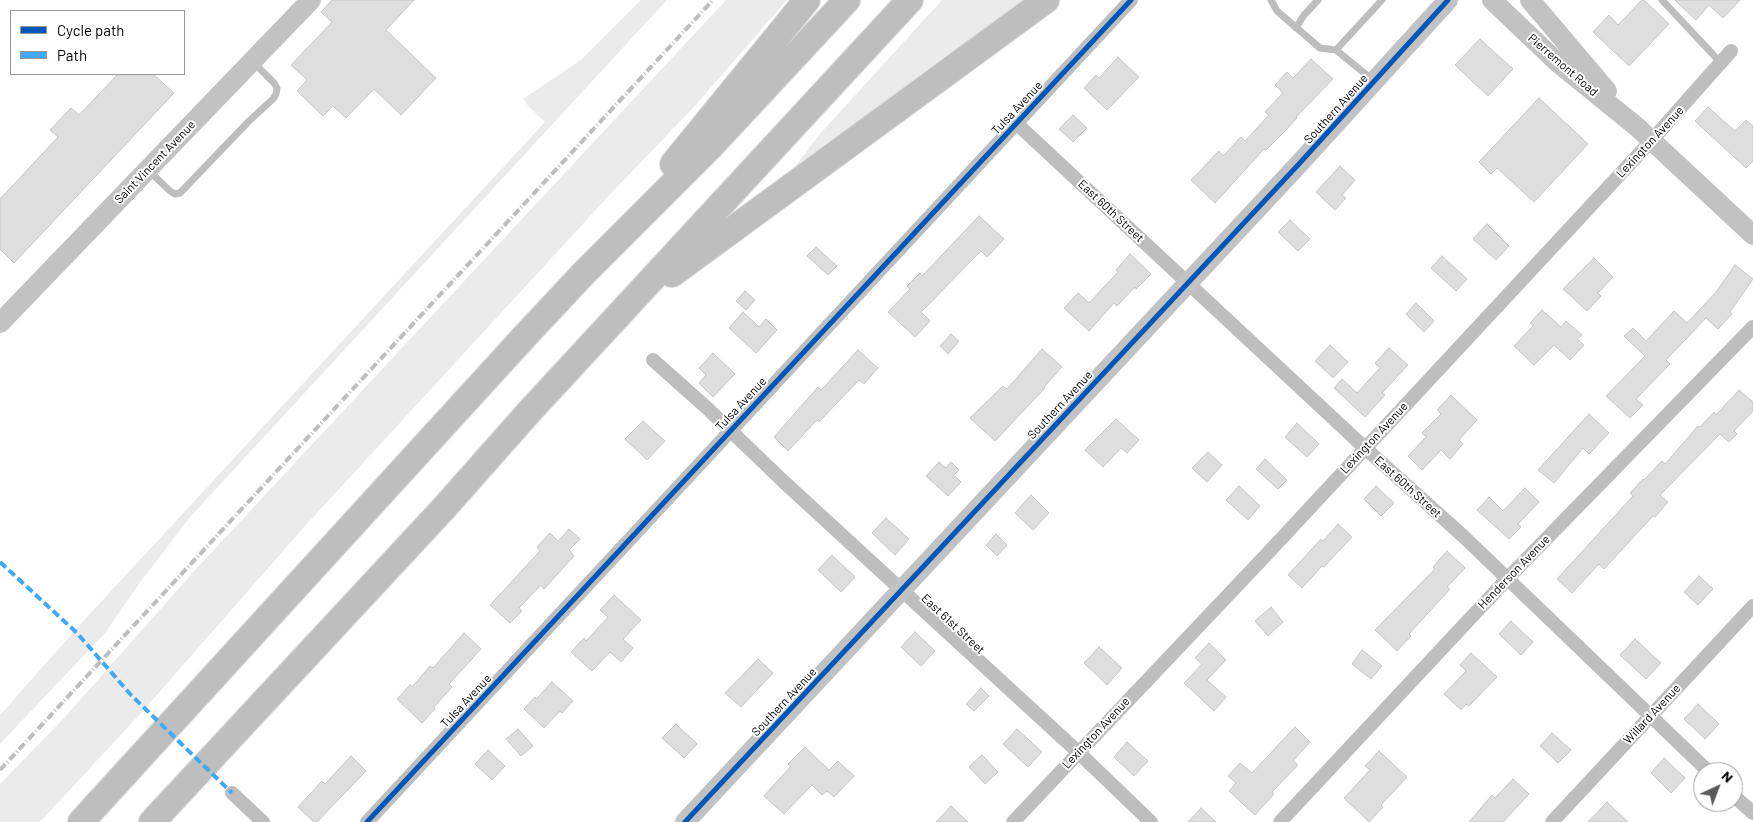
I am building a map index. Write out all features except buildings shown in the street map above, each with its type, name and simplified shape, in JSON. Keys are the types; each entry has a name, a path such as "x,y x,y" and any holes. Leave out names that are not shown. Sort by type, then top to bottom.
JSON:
{"highway":[{"path":"584,273 806,0"},
{"path":"81,822 373,501 584,273 696,163 847,0"},
{"path":"152,822 444,508 528,412 910,0"},
{"path":"623,310 1046,0"}],"street":[{"name":"Tulsa Avenue","path":"367,822 1131,0"},
{"name":"Southern Avenue","path":"685,822 1188,284 1448,0"},
{"name":"Pierremont Road","path":"1492,0 1557,62 1644,134 1753,236"},
{"name":"Pierremont Road","path":"1530,0 1644,134"},
{"name":"Saint Vincent Avenue","path":"0,323 252,61 306,2"},
{"name":"Lexington Avenue","path":"1013,822 1365,448 1644,134 1721,63 1731,51"},
{"name":"East 60th Street","path":"1016,123 1508,579 1698,762"},
{"name":"Henderson Avenue","path":"1280,822 1508,579 1753,327"},
{"name":"East 61st Street","path":"653,360 1078,752 1151,822"},
{"name":"Willard Avenue","path":"1552,822 1753,606"},
{"path":"232,793 262,822"},
{"path":"1743,804 1753,813"}],"lane":[{"path":"1271,0 1277,11 1320,48 1336,50 1374,81"},
{"path":"1296,28 1304,15 1318,0"},
{"path":"1336,50 1382,0"},
{"path":"1662,0 1721,63"},
{"path":"147,170 170,191 175,194 180,193 273,99 277,88 252,61"}],"shaded area":[{"path":"641,0 667,0 190,517 138,585 105,633 0,744 0,715 87,617 545,122 523,99 582,59"},
{"path":"726,0 787,0 694,107 616,188 305,526 141,713 40,822 0,822 0,784 65,717 196,569"},
{"path":"942,0 1034,0 799,172 795,167 818,136"}],"railway":[{"path":"0,770 713,0"}],"marked path":[{"path":"0,562 77,633 131,695 232,793"}],"cycle path":[{"path":"367,822 1131,0"},
{"path":"685,822 1298,165 1448,0"}]}
